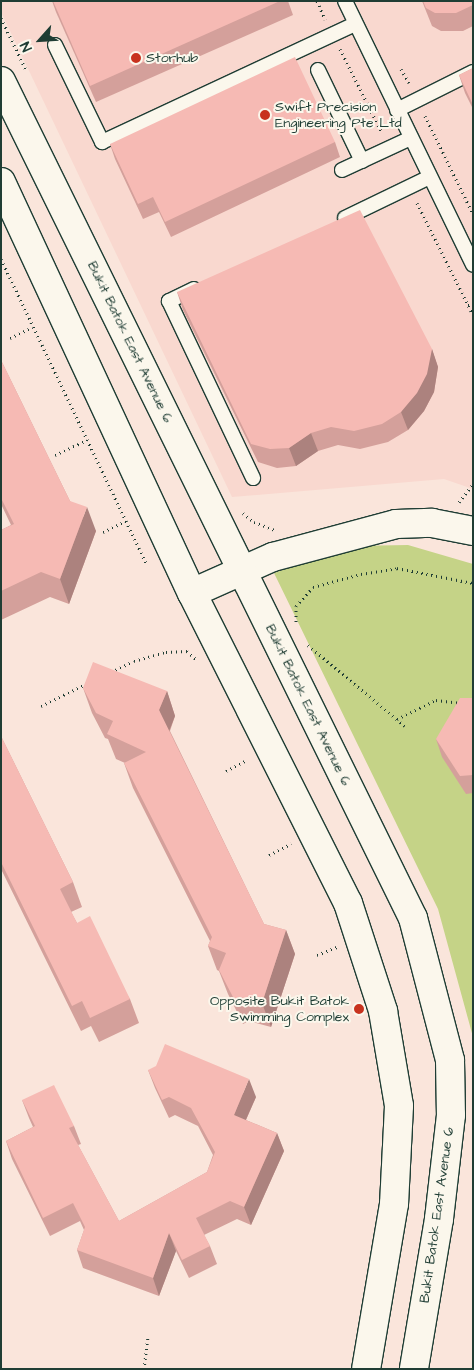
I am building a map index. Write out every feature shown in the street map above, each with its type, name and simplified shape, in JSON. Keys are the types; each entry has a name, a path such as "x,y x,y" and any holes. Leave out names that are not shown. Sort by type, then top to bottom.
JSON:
{"main road":[{"name":"Bukit Batok East Avenue 6","path":"1,81 413,918 448,1052 452,1115 439,1220 414,1369"},
{"path":"1,182 192,593 348,903 382,1011 399,1106 393,1219 366,1369"},
{"path":"192,593 273,557 343,536 396,524 432,523 473,530"}],"lane":[{"path":"345,1 473,265"},
{"path":"55,44 102,142 355,24"},
{"path":"318,70 362,161"},
{"path":"397,110 473,72"},
{"path":"342,170 410,138"},
{"path":"335,223 430,177"},
{"path":"204,285 168,301 253,478"}],"path":[{"path":"317,1 390,148"},
{"path":"409,187 473,315"},
{"path":"1,258 147,566"},
{"path":"468,305 473,303"},
{"path":"10,338 33,326"},
{"path":"55,455 87,440"},
{"path":"458,505 473,484"},
{"path":"103,532 126,521"},
{"path":"300,638 405,726"},
{"path":"108,673 134,661 166,652 187,651 197,660"},
{"path":"40,706 92,681"},
{"path":"396,719 436,700 465,704"},
{"path":"242,752 250,768"},
{"path":"226,771 242,762"},
{"path":"286,840 293,853"},
{"path":"269,855 286,847"},
{"path":"336,939 342,956"},
{"path":"317,955 335,948"},
{"path":"144,1369 148,1335"}],"shaded area":[{"path":"1,1 473,1 473,489 444,479 232,497 1,12"}],"green space":[{"path":"408,545 473,564 473,1037 438,909 274,573 351,546"}],"building":[{"name":"Storhub","path":"53,1 280,1 90,86"},
{"path":"423,1 473,1 473,5 456,13 435,13 426,8"},
{"name":"Swift Precision Engineering Pte Ltd","path":"295,57 335,142 165,222 153,197 138,204 110,144"},
{"path":"473,68 473,105 459,75"},
{"path":"360,210 432,349 427,374 417,393 401,412 382,424 354,431 331,427 311,433 289,448 270,449 251,444 177,292"},
{"path":"1,360 70,501 87,507 60,579 41,572 1,591 1,530 14,524 1,498"},
{"path":"93,662 167,691 159,710 264,924 286,930 262,1003 240,997 234,999 219,970 226,953 208,946 212,937 124,763 146,752 107,734 113,721 96,713 83,688"},
{"path":"460,698 473,698 473,775 460,776 436,739"},
{"path":"1,736 73,882 60,889 77,923 90,916 130,999 90,1018 82,1001 72,1006 1,862"},
{"path":"165,1044 249,1079 234,1115 277,1133 244,1207 230,1201 196,1218 210,1246 182,1260 169,1233 153,1278 77,1250 85,1227 73,1203 43,1218 6,1141 35,1126 22,1100 54,1085 74,1126 69,1128 119,1221 207,1172 215,1152 191,1108 169,1097 162,1100 148,1070 156,1066"}],"place":[{"name":"Storhub","path":"136,58"},
{"name":"Swift Precision Engineering Pte Ltd","path":"265,115"},
{"name":"Opposite Bukit Batok Swimming Complex","path":"359,1009"}]}
